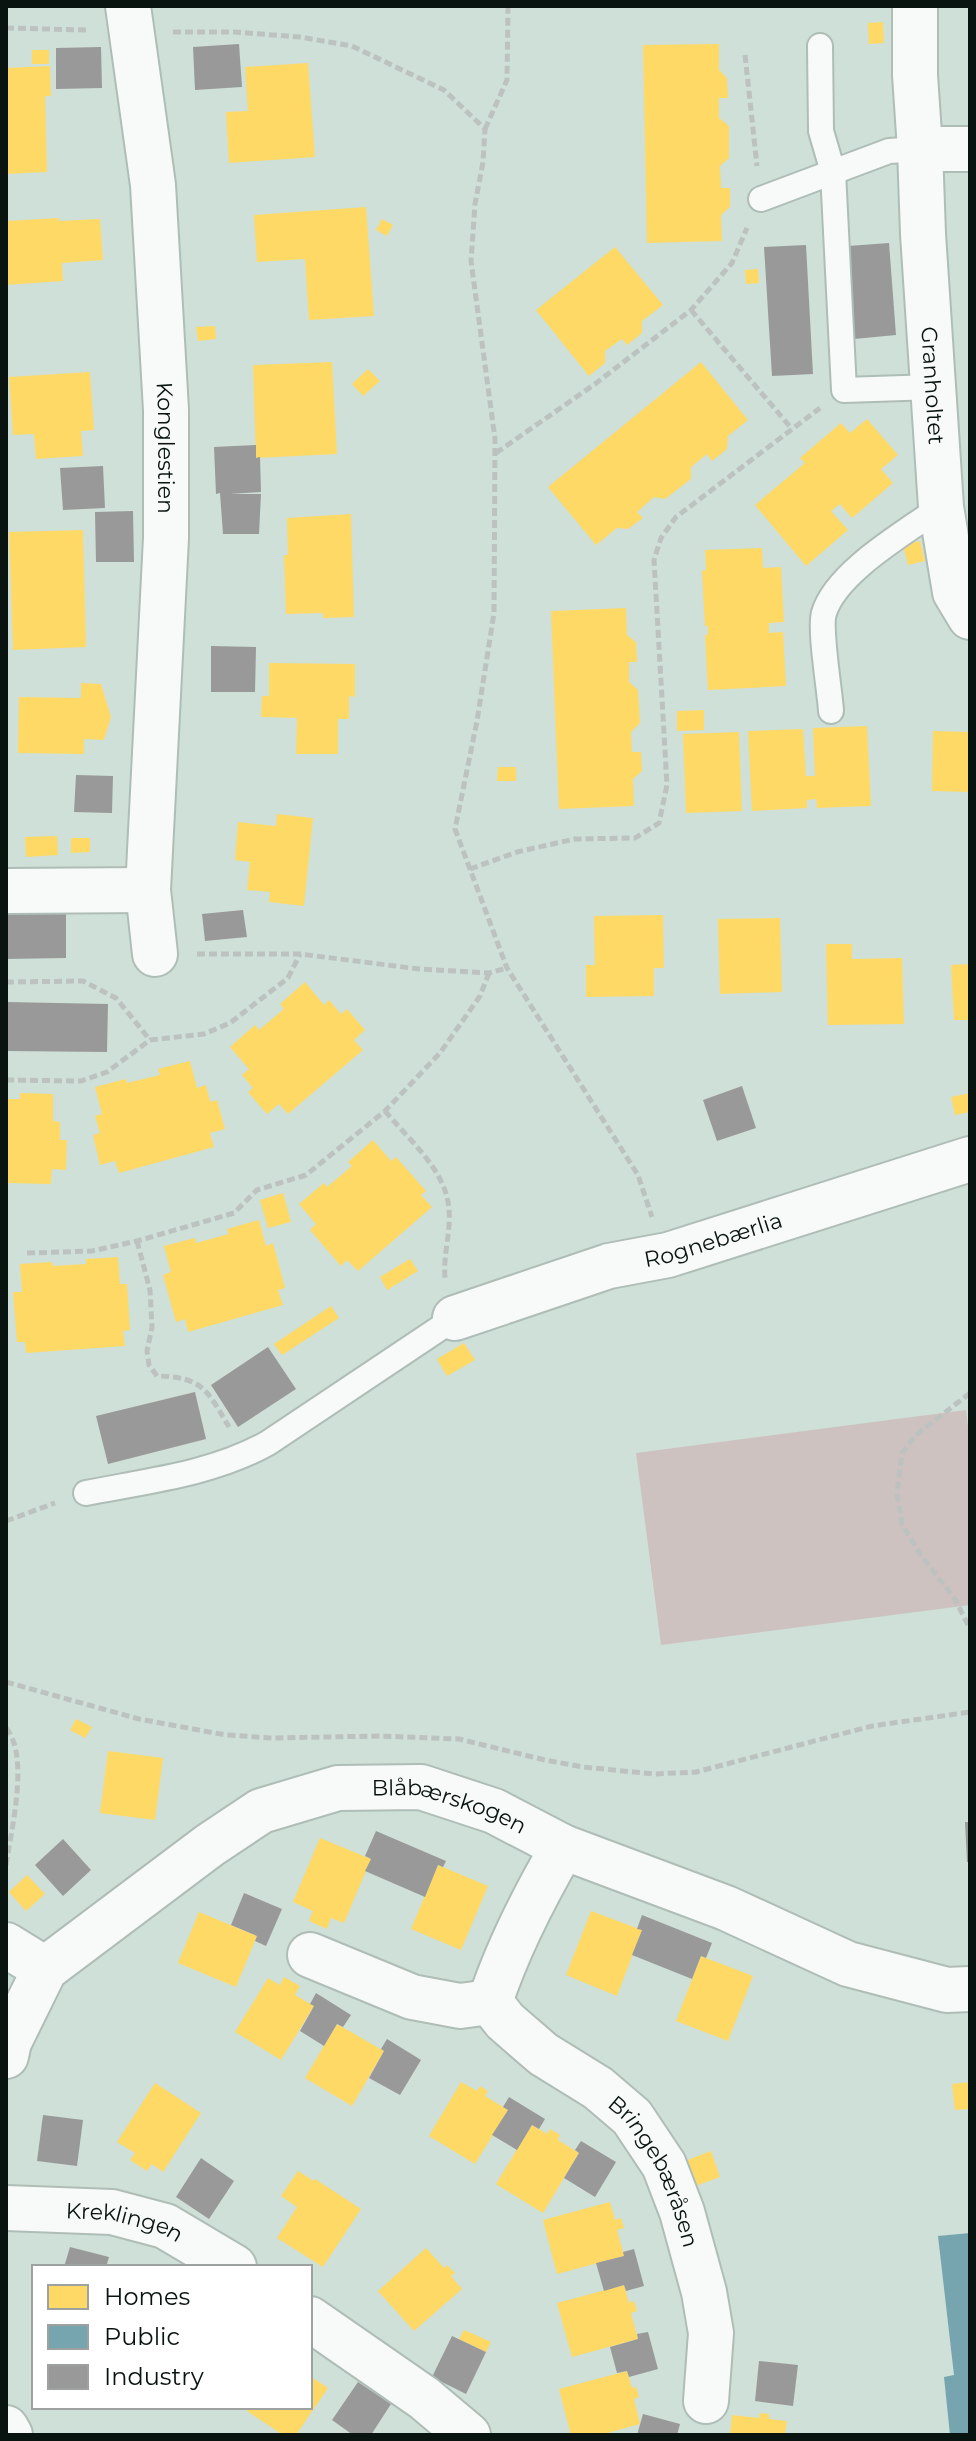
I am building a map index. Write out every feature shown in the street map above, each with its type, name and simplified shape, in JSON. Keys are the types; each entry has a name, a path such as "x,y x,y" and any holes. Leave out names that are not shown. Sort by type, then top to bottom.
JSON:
{"street":[{"name":"Granholtet","path":"915,6 915,75 923,234 941,507 955,592 970,617"},
{"name":"Konglestien","path":"130,19 153,185 166,410 166,538 148,890 155,954"},
{"path":"920,149 970,149"},
{"path":"6,891 148,890"},
{"name":"Rognebærlia","path":"455,1318 609,1266 668,1255 970,1159"},
{"name":"Blåbærskogen","path":"6,2056 9,2042 45,1969 210,1845 261,1811 338,1788 421,1787 494,1811 563,1847 726,1908 848,1964 947,1990 970,1989"},
{"path":"310,1955 412,1997 460,2006 490,2002 503,1962 563,1847"},
{"path":"6,1945 45,1969"},
{"name":"Bringebæråsen","path":"490,2002 505,2021 543,2054 598,2088 632,2117 664,2165 682,2212 709,2319 711,2333 706,2401"},
{"name":"Kreklingen","path":"6,2208 112,2212 165,2226 231,2265"},
{"path":"312,2320 424,2398 468,2435"},
{"path":"6,2428 10,2435"}],"lane":[{"path":"820,46 821,131 833,172 844,390 934,387"},
{"path":"761,199 889,151 920,149"},
{"path":"831,711 823,616 832,593 848,574 941,507"},
{"path":"86,1493 215,1467 246,1456 455,1318"}],"path":[{"path":"508,6 507,80 485,129 471,261 495,453 494,613 477,721 455,829 507,968 638,1175 668,1255"},
{"path":"6,28 130,19 300,37 352,46 444,90 485,129"},
{"path":"495,453 595,384 691,310 732,263 761,199 745,55"},
{"path":"691,310 792,429"},
{"path":"470,869 517,852 575,839 635,838 659,823 667,785 654,560 661,538 676,517 844,390"},
{"path":"155,954 300,954 419,969 489,973 507,968"},
{"path":"6,1080 81,1081 107,1072 150,1040 204,1034 230,1023 288,978 300,954"},
{"path":"27,1253 92,1251 137,1241 234,1213 257,1190 306,1175 385,1111 440,1053 480,996 489,973"},
{"path":"6,982 83,981 116,998 150,1040"},
{"path":"385,1111 439,1175 447,1194 445,1285 455,1318"},
{"path":"137,1241 150,1290 152,1327 147,1351 149,1365 157,1376 177,1376 207,1390 246,1456"},
{"path":"970,1393 916,1435 902,1453 897,1494 902,1524 920,1554 949,1590 970,1629"},
{"path":"6,1521 86,1493"},
{"path":"6,1682 139,1719 226,1735 459,1739 583,1767 673,1775 711,1769 872,1726 970,1712"},
{"path":"6,1728 14,1739 19,1760 6,1866"}],"shaded area":[{"path":"966,1410 970,1443 970,1605 661,1645 636,1453"}],"building: Homes":[{"path":"883,22 884,43 869,44 868,23"},
{"path":"719,44 719,70 727,78 728,98 719,98 719,118 729,126 729,158 720,166 721,188 730,188 730,207 721,215 722,241 647,243 643,45"},
{"path":"32,50 49,50 49,64 32,64"},
{"path":"308,63 315,157 229,163 226,112 248,111 245,67"},
{"path":"50,66 51,96 45,96 47,172 6,174 6,68"},
{"path":"366,207 374,316 309,320 305,259 257,262 254,215"},
{"path":"59,218 59,221 100,219 103,260 62,263 63,281 6,285 6,221"},
{"path":"382,219 393,225 387,236 376,230"},
{"path":"615,247 663,305 642,321 642,333 627,345 622,339 605,351 605,363 589,376 536,310"},
{"path":"758,269 759,283 746,284 745,270"},
{"path":"215,326 216,339 198,341 196,327"},
{"path":"332,362 337,454 256,458 253,365"},
{"path":"701,362 748,420 728,436 727,449 712,461 707,454 691,467 691,479 665,499 654,497 637,512 643,518 628,529 617,528 596,545 548,487"},
{"path":"368,369 380,381 363,396 352,384"},
{"path":"90,372 94,430 81,431 83,456 36,459 34,434 13,435 9,377"},
{"path":"867,419 898,455 881,469 893,483 852,518 840,504 831,511 848,530 806,566 755,505 805,463 800,458 841,423 850,433"},
{"path":"351,514 354,617 323,618 323,613 286,614 284,555 288,555 287,518"},
{"path":"83,530 86,647 13,650 9,532"},
{"path":"920,541 925,561 908,565 903,545"},
{"path":"762,548 763,568 781,567 784,622 769,623 769,633 783,632 786,686 708,690 705,635 708,635 708,626 705,626 702,571 706,570 705,550"},
{"path":"626,608 627,635 636,642 637,662 629,662 629,682 638,690 640,723 631,732 632,752 641,752 642,771 633,779 634,806 559,809 551,611"},
{"path":"269,663 355,664 355,697 349,696 349,719 338,719 338,754 296,754 297,718 261,717 262,696 269,696"},
{"path":"81,683 101,684 111,717 104,740 84,739 84,754 18,753 19,697 81,698"},
{"path":"704,710 704,730 677,731 677,711"},
{"path":"867,726 871,806 817,808 816,799 807,800 807,808 752,811 748,731 803,729 806,776 815,776 813,728"},
{"path":"933,731 970,732 970,792 932,791"},
{"path":"739,732 742,811 686,813 683,734"},
{"path":"498,767 516,767 516,781 497,781"},
{"path":"277,814 313,818 304,906 269,902 270,892 247,890 250,862 235,860 238,822 276,826"},
{"path":"57,836 58,855 26,857 25,837"},
{"path":"71,838 90,838 90,852 71,853"},
{"path":"663,915 664,968 654,968 654,996 586,997 586,965 595,965 594,916"},
{"path":"780,918 782,992 720,994 718,919"},
{"path":"826,944 852,944 852,959 902,958 904,1024 828,1025"},
{"path":"970,964 970,1020 954,1020 951,965"},
{"path":"305,982 324,1005 329,1000 341,1014 347,1009 365,1030 354,1040 363,1050 288,1114 279,1104 267,1114 248,1092 253,1088 242,1075 249,1069 230,1047 255,1025 259,1030 284,1009 280,1004"},
{"path":"190,1061 197,1088 206,1085 210,1102 217,1100 225,1129 210,1133 214,1147 119,1173 115,1161 100,1165 93,1135 100,1133 95,1116 102,1114 95,1087 160,1075 158,1069"},
{"path":"20,1093 53,1094 53,1121 60,1122 60,1140 67,1140 66,1170 52,1169 51,1184 6,1183 6,1099 20,1099"},
{"path":"970,1093 970,1112 955,1115 951,1097"},
{"path":"373,1140 391,1161 396,1157 426,1191 421,1195 432,1207 358,1271 347,1260 341,1266 310,1230 316,1224 299,1204 324,1183 327,1187 352,1166 348,1162"},
{"path":"283,1193 291,1222 268,1228 260,1200"},
{"path":"259,1220 266,1246 273,1243 285,1288 278,1290 283,1305 188,1332 185,1319 176,1322 163,1275 171,1272 164,1246 195,1238 196,1243 229,1234 227,1229"},
{"path":"118,1257 120,1284 127,1284 130,1330 123,1331 125,1346 26,1353 25,1342 17,1342 13,1292 22,1292 20,1264 86,1264 86,1259"},
{"path":"410,1259 418,1271 387,1290 380,1277"},
{"path":"331,1306 339,1318 282,1355 274,1344"},
{"path":"464,1343 475,1360 447,1376 437,1359"},
{"path":"76,1719 92,1727 85,1738 70,1730"},
{"path":"108,1751 163,1758 155,1820 100,1813"},
{"path":"320,1838 371,1859 344,1923 331,1918 327,1929 309,1921 313,1911 293,1902"},
{"path":"438,1865 488,1886 461,1950 411,1929"},
{"path":"27,1875 45,1894 26,1911 9,1892"},
{"path":"591,1911 642,1930 617,1996 566,1975"},
{"path":"199,1912 257,1936 236,1987 178,1963"},
{"path":"701,1956 753,1976 728,2041 676,2021"},
{"path":"284,1977 300,1986 295,1995 314,2006 281,2060 235,2032 268,1978 280,1985"},
{"path":"337,2024 384,2051 352,2106 305,2078"},
{"path":"461,2082 477,2091 480,2086 488,2091 485,2096 508,2110 475,2164 429,2136"},
{"path":"970,2082 970,2109 955,2110 952,2084"},
{"path":"155,2083 201,2113 163,2172 152,2164 147,2171 130,2160 135,2153 117,2142"},
{"path":"532,2125 547,2134 550,2129 560,2135 558,2140 579,2153 543,2213 496,2184"},
{"path":"711,2151 720,2177 695,2186 685,2161"},
{"path":"298,2171 361,2209 323,2267 277,2238 297,2207 281,2196"},
{"path":"610,2202 615,2220 621,2218 624,2228 617,2230 624,2256 557,2274 543,2220"},
{"path":"426,2248 444,2268 447,2265 455,2273 451,2276 462,2289 414,2331 378,2291"},
{"path":"624,2285 629,2303 634,2301 637,2311 631,2313 638,2339 572,2357 557,2303"},
{"path":"464,2330 491,2342 486,2352 459,2339"},
{"path":"627,2371 632,2388 636,2387 639,2397 634,2399 640,2424 600,2435 571,2435 559,2389"},
{"path":"312,2377 328,2388 296,2435 283,2435 247,2411 312,2409"},
{"path":"760,2413 769,2414 769,2419 787,2421 785,2435 730,2435 732,2415 759,2418"}],"building: Public":[{"path":"970,2233 970,2435 950,2435 944,2377 954,2375 938,2236"}],"building: Industry":[{"path":"239,44 242,87 195,90 193,47"},
{"path":"101,47 102,88 56,89 56,48"},
{"path":"889,243 896,335 854,339 848,246"},
{"path":"806,245 813,374 772,376 764,247"},
{"path":"256,445 256,458 260,457 261,492 230,494 261,494 259,534 223,534 220,493 216,494 214,447"},
{"path":"103,466 105,508 63,510 60,468"},
{"path":"133,511 134,562 96,562 95,512"},
{"path":"211,646 256,647 255,692 211,692"},
{"path":"76,775 113,776 112,813 74,812"},
{"path":"243,910 247,937 205,941 202,914"},
{"path":"66,912 66,958 6,959 6,913"},
{"path":"6,1002 108,1004 107,1052 6,1051"},
{"path":"742,1086 756,1128 717,1141 703,1100"},
{"path":"268,1347 296,1389 238,1427 211,1385"},
{"path":"195,1392 206,1439 108,1464 96,1416"},
{"path":"965,1822 970,1822 970,1862 967,1862"},
{"path":"376,1831 446,1861 443,1867 438,1865 425,1897 365,1871 371,1859 365,1856"},
{"path":"63,1839 91,1870 63,1896 35,1865"},
{"path":"244,1893 282,1909 266,1946 255,1941 257,1936 231,1925"},
{"path":"642,1915 712,1943 706,1958 701,1956 692,1979 632,1955 642,1930 637,1929"},
{"path":"316,1993 351,2015 343,2027 337,2024 324,2046 300,2031 314,2006 310,2004"},
{"path":"387,2039 421,2060 400,2095 369,2078"},
{"path":"509,2097 545,2119 539,2129 532,2125 517,2150 492,2135 508,2110 503,2107"},
{"path":"43,2115 83,2120 77,2166 37,2161"},
{"path":"581,2141 616,2162 595,2197 564,2178 579,2153 575,2150"},
{"path":"201,2158 234,2181 209,2219 176,2197"},
{"path":"70,2247 109,2257 107,2265 65,2265"},
{"path":"634,2249 644,2286 626,2291 624,2285 604,2291 596,2263 624,2256 623,2252"},
{"path":"648,2332 658,2369 629,2377 627,2371 617,2373 610,2347 638,2339 637,2334"},
{"path":"452,2336 486,2352 466,2394 432,2377"},
{"path":"759,2361 798,2365 793,2406 755,2401"},
{"path":"358,2382 391,2404 371,2435 353,2435 332,2420"},
{"path":"643,2414 680,2424 677,2435 637,2435"}]}
